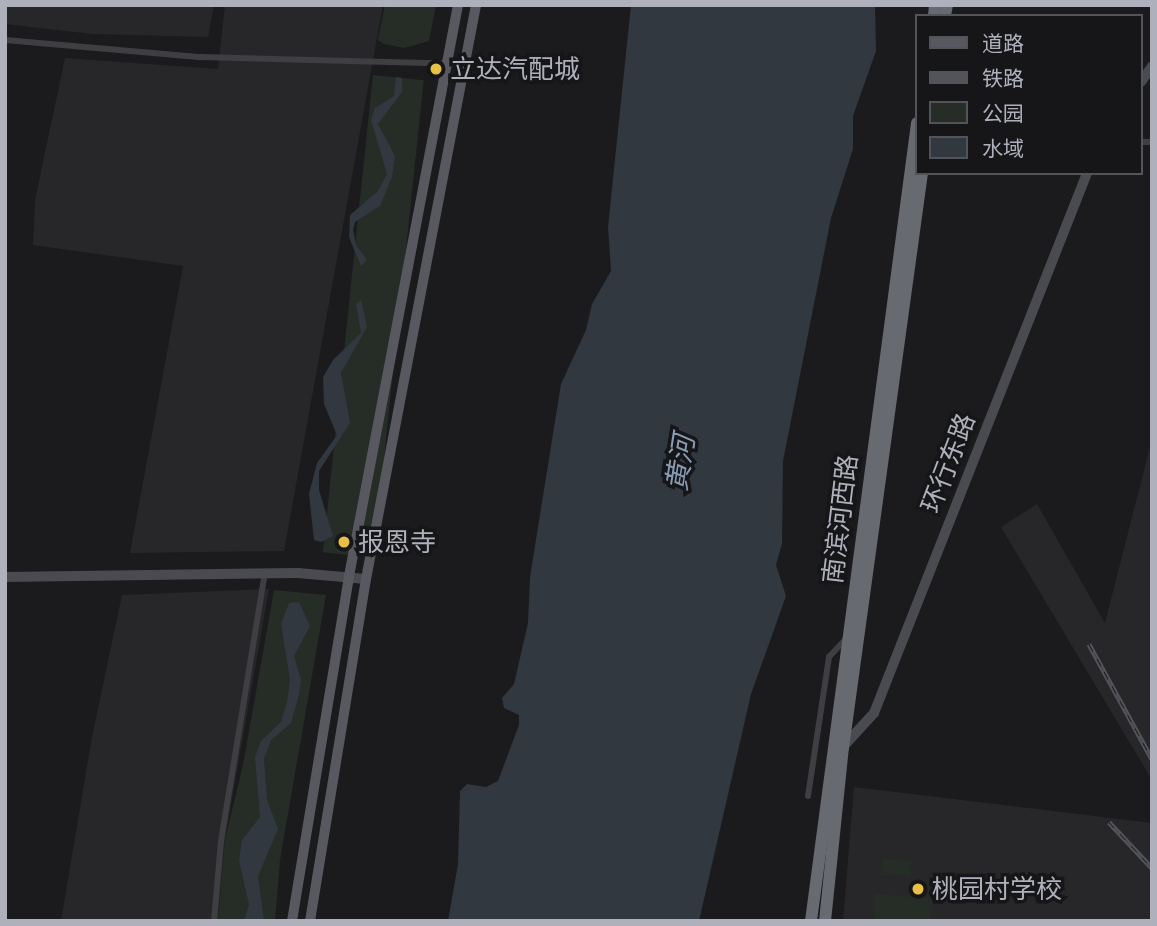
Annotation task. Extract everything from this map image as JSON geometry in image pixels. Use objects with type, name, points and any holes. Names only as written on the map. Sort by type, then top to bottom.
[{"type":"highway","name":"南滨河西路","points":[[811,921],[831,754],[916,130]]},
{"type":"highway","name":"南滨河西路","points":[[825,921],[843,748],[922,175]]},
{"type":"main road","points":[[292,921],[349,576],[458,5]]},
{"type":"main road","points":[[310,921],[366,579],[476,5]]},
{"type":"street","points":[[5,40],[201,57],[465,64]]},
{"type":"street","name":"环行东路","points":[[831,754],[843,748],[874,713],[1086,175]]},
{"type":"street","points":[[5,577],[265,573],[366,579]]},
{"type":"street","points":[[214,921],[221,841],[265,573]]},
{"type":"street","points":[[808,796],[829,657],[848,636]]},
{"type":"shaded area","points":[[5,5],[214,5],[208,37],[92,34],[5,24]]},
{"type":"shaded area","name":"立达汽配城","points":[[225,5],[383,5],[284,551],[130,553],[183,266],[33,245],[35,200],[65,58],[218,69]]},
{"type":"shaded area","points":[[1152,439],[1152,780],[1001,527],[1037,504],[1105,623]]},
{"type":"shaded area","points":[[269,589],[225,839],[218,921],[61,921],[92,737],[122,595]]},
{"type":"shaded area","points":[[854,787],[1152,823],[1152,921],[843,921]]},
{"type":"green space","points":[[385,5],[436,5],[429,41],[404,48],[378,40]]},
{"type":"green space","points":[[373,75],[424,80],[374,558],[323,552]]},
{"type":"green space","points":[[274,590],[326,595],[280,860],[275,921],[218,921],[225,839],[243,765]]},
{"type":"green space","points":[[882,859],[912,861],[911,876],[881,874]]},
{"type":"green space","points":[[875,894],[933,898],[931,921],[873,921]]},
{"type":"water","name":"黄河","points":[[631,5],[875,5],[876,51],[853,116],[853,149],[831,218],[783,461],[782,544],[776,565],[786,596],[751,694],[699,921],[448,921],[458,864],[460,791],[467,784],[486,787],[498,781],[519,725],[519,715],[504,708],[502,698],[514,684],[528,623],[530,577],[561,384],[586,330],[592,304],[611,271],[608,227]]},
{"type":"water","points":[[396,77],[402,78],[402,92],[378,124],[395,156],[392,177],[380,206],[355,222],[353,230],[356,245],[367,260],[361,266],[349,237],[350,215],[378,191],[387,174],[371,120],[375,108],[394,96]]},
{"type":"water","points":[[361,300],[367,327],[341,373],[350,423],[319,471],[319,490],[333,536],[321,542],[314,540],[309,494],[317,463],[337,435],[324,404],[323,377],[333,360],[361,333],[356,304]]},
{"type":"water","points":[[299,602],[310,626],[294,656],[301,680],[299,695],[291,723],[271,740],[264,759],[267,800],[278,829],[258,876],[264,921],[244,921],[249,904],[239,861],[242,840],[260,817],[255,757],[261,741],[281,722],[287,702],[290,680],[281,624],[289,603]]},
{"type":"railway","points":[[1089,644],[1152,759]]},
{"type":"railway","points":[[1109,822],[1152,868]]},
{"type":"place","name":"立达汽配城","points":[[436,69]]},
{"type":"place","name":"报恩寺","points":[[344,542]]},
{"type":"place","name":"桃园村学校","points":[[918,889]]}]
